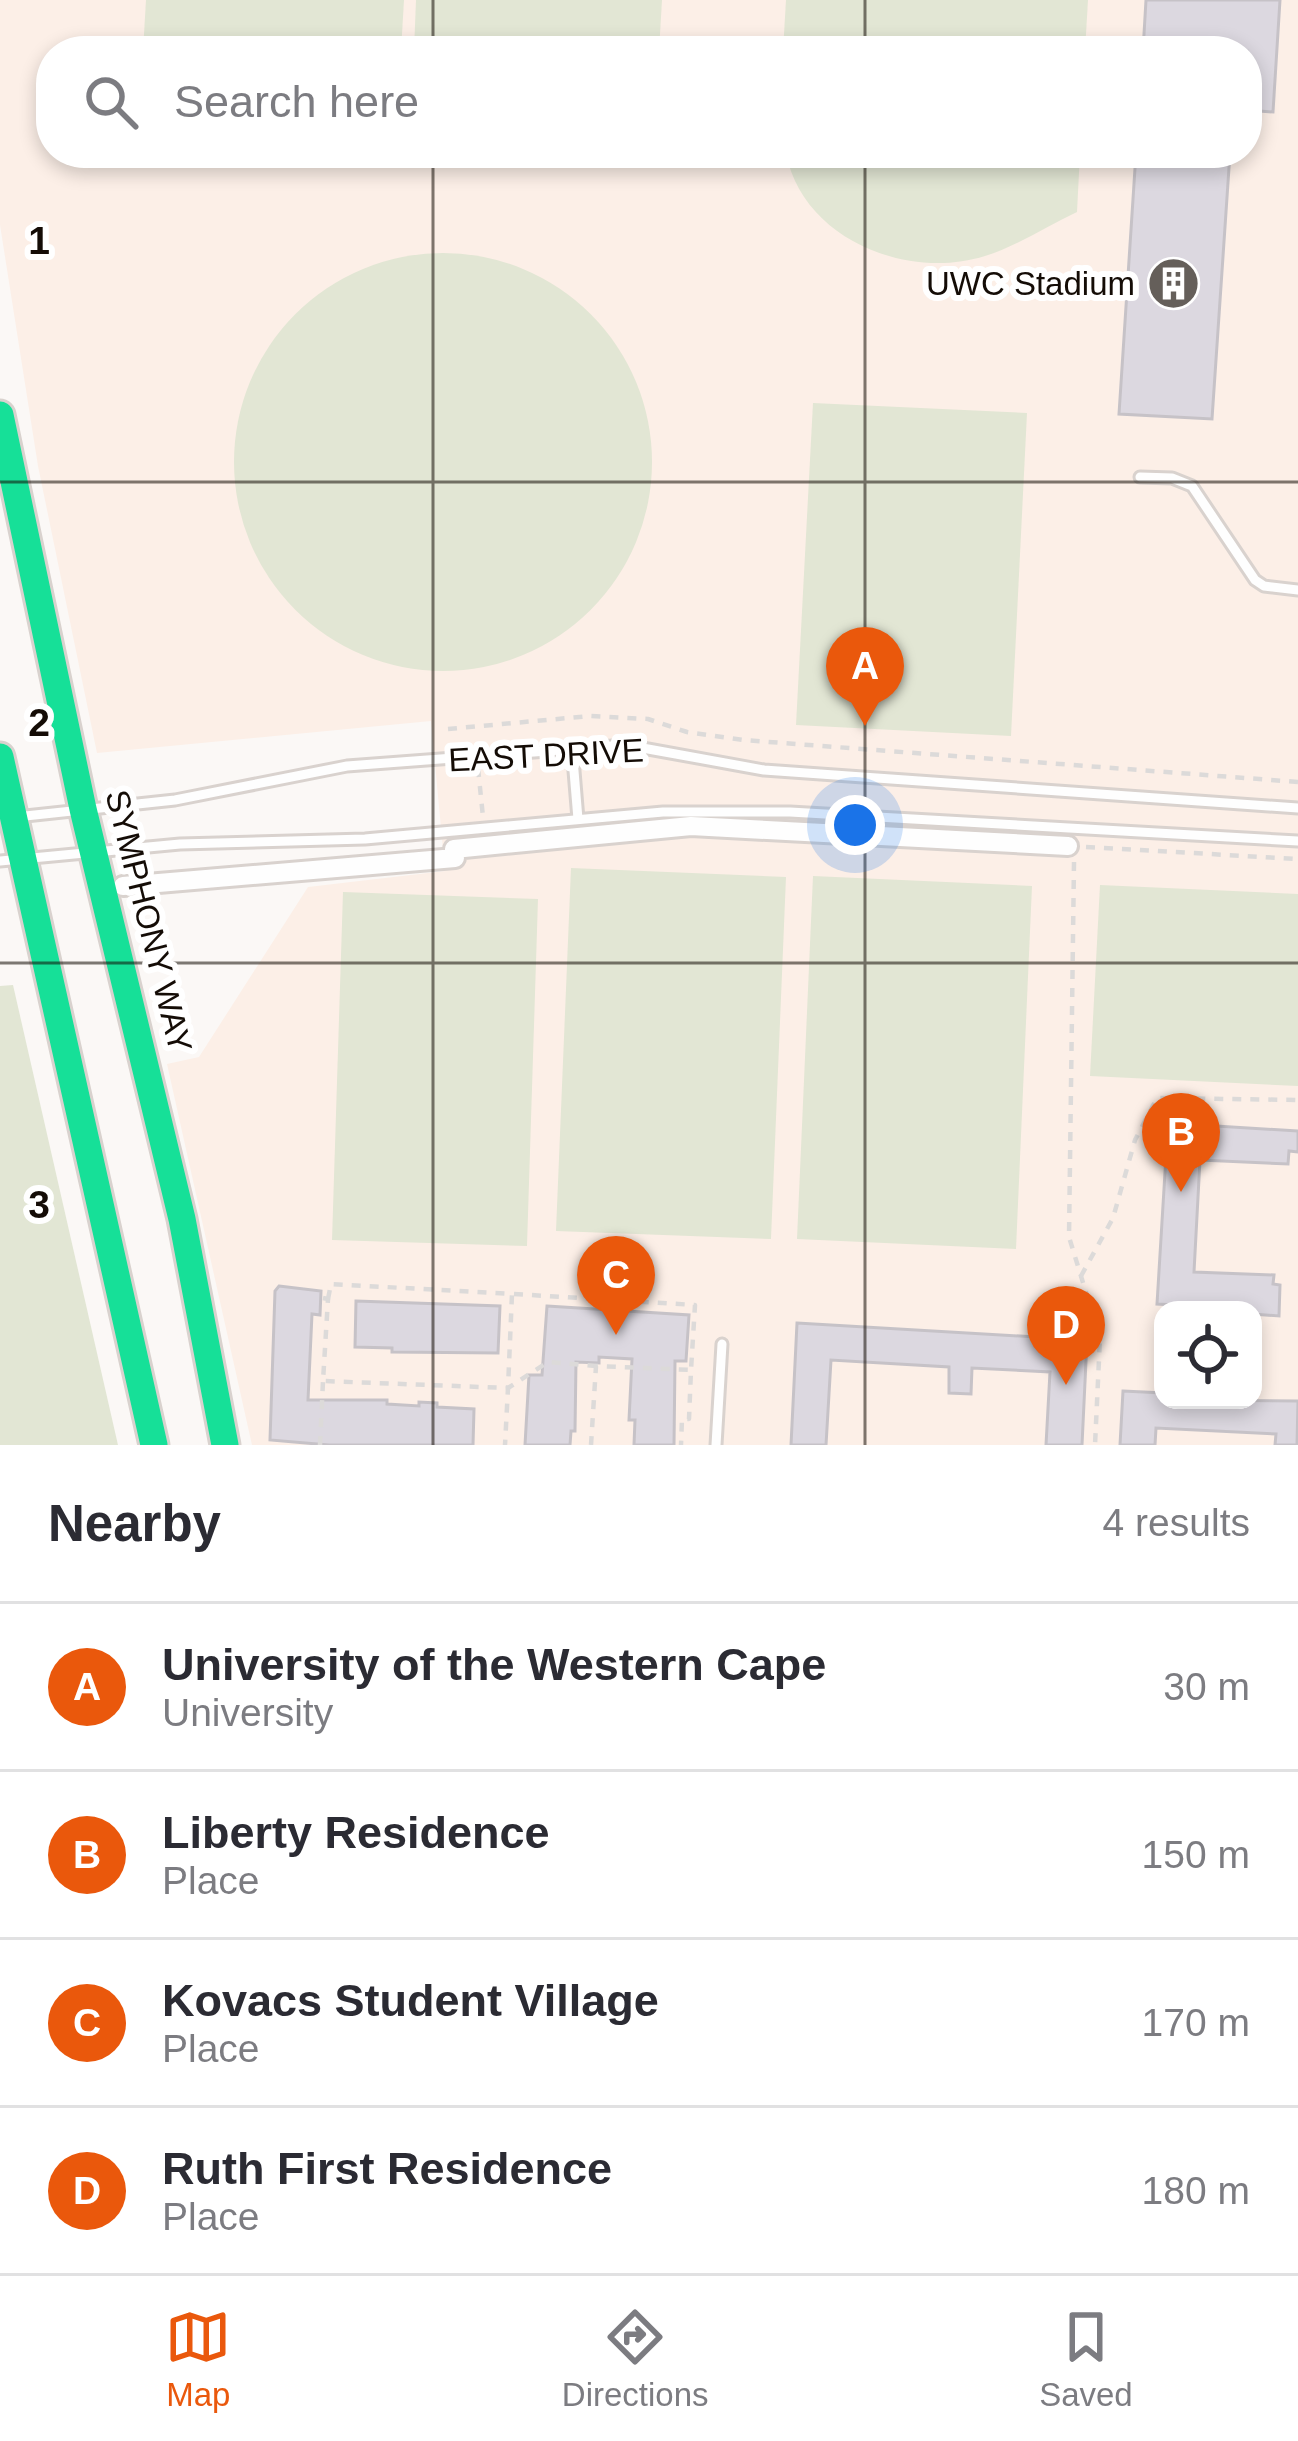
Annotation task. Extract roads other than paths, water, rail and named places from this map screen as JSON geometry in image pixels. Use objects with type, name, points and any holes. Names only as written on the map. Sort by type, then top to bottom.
[{"type":"main road","name":"SYMPHONY WAY","points":[[0,415],[83,809],[182,1219],[225,1445]]},
{"type":"main road","points":[[0,758],[10,860],[90,1146],[154,1445]]},
{"type":"street","points":[[123,886],[455,858],[454,849],[691,826],[1068,846]]},
{"type":"lane","points":[[1140,477],[1172,478],[1192,486],[1255,580],[1277,589],[1298,590]]},
{"type":"lane","name":"EAST DRIVE","points":[[6,818],[175,800],[347,766],[626,745],[764,770],[1298,808]]},
{"type":"lane","points":[[572,747],[578,819]]},
{"type":"lane","name":"EAST DRIVE","points":[[10,860],[93,850],[365,839],[663,812],[790,812],[1298,841]]},
{"type":"lane","points":[[716,1445],[722,1345]]},
{"type":"place","name":"UWC Stadium","points":[[1174,283]]},
{"type":"place","name":"University of the Western Cape","points":[[865,726]]},
{"type":"place","name":"Liberty Residence","points":[[1181,1192]]},
{"type":"place","name":"Kovacs Student Village","points":[[616,1335]]},
{"type":"place","name":"Ruth First Residence","points":[[1066,1385]]}]
